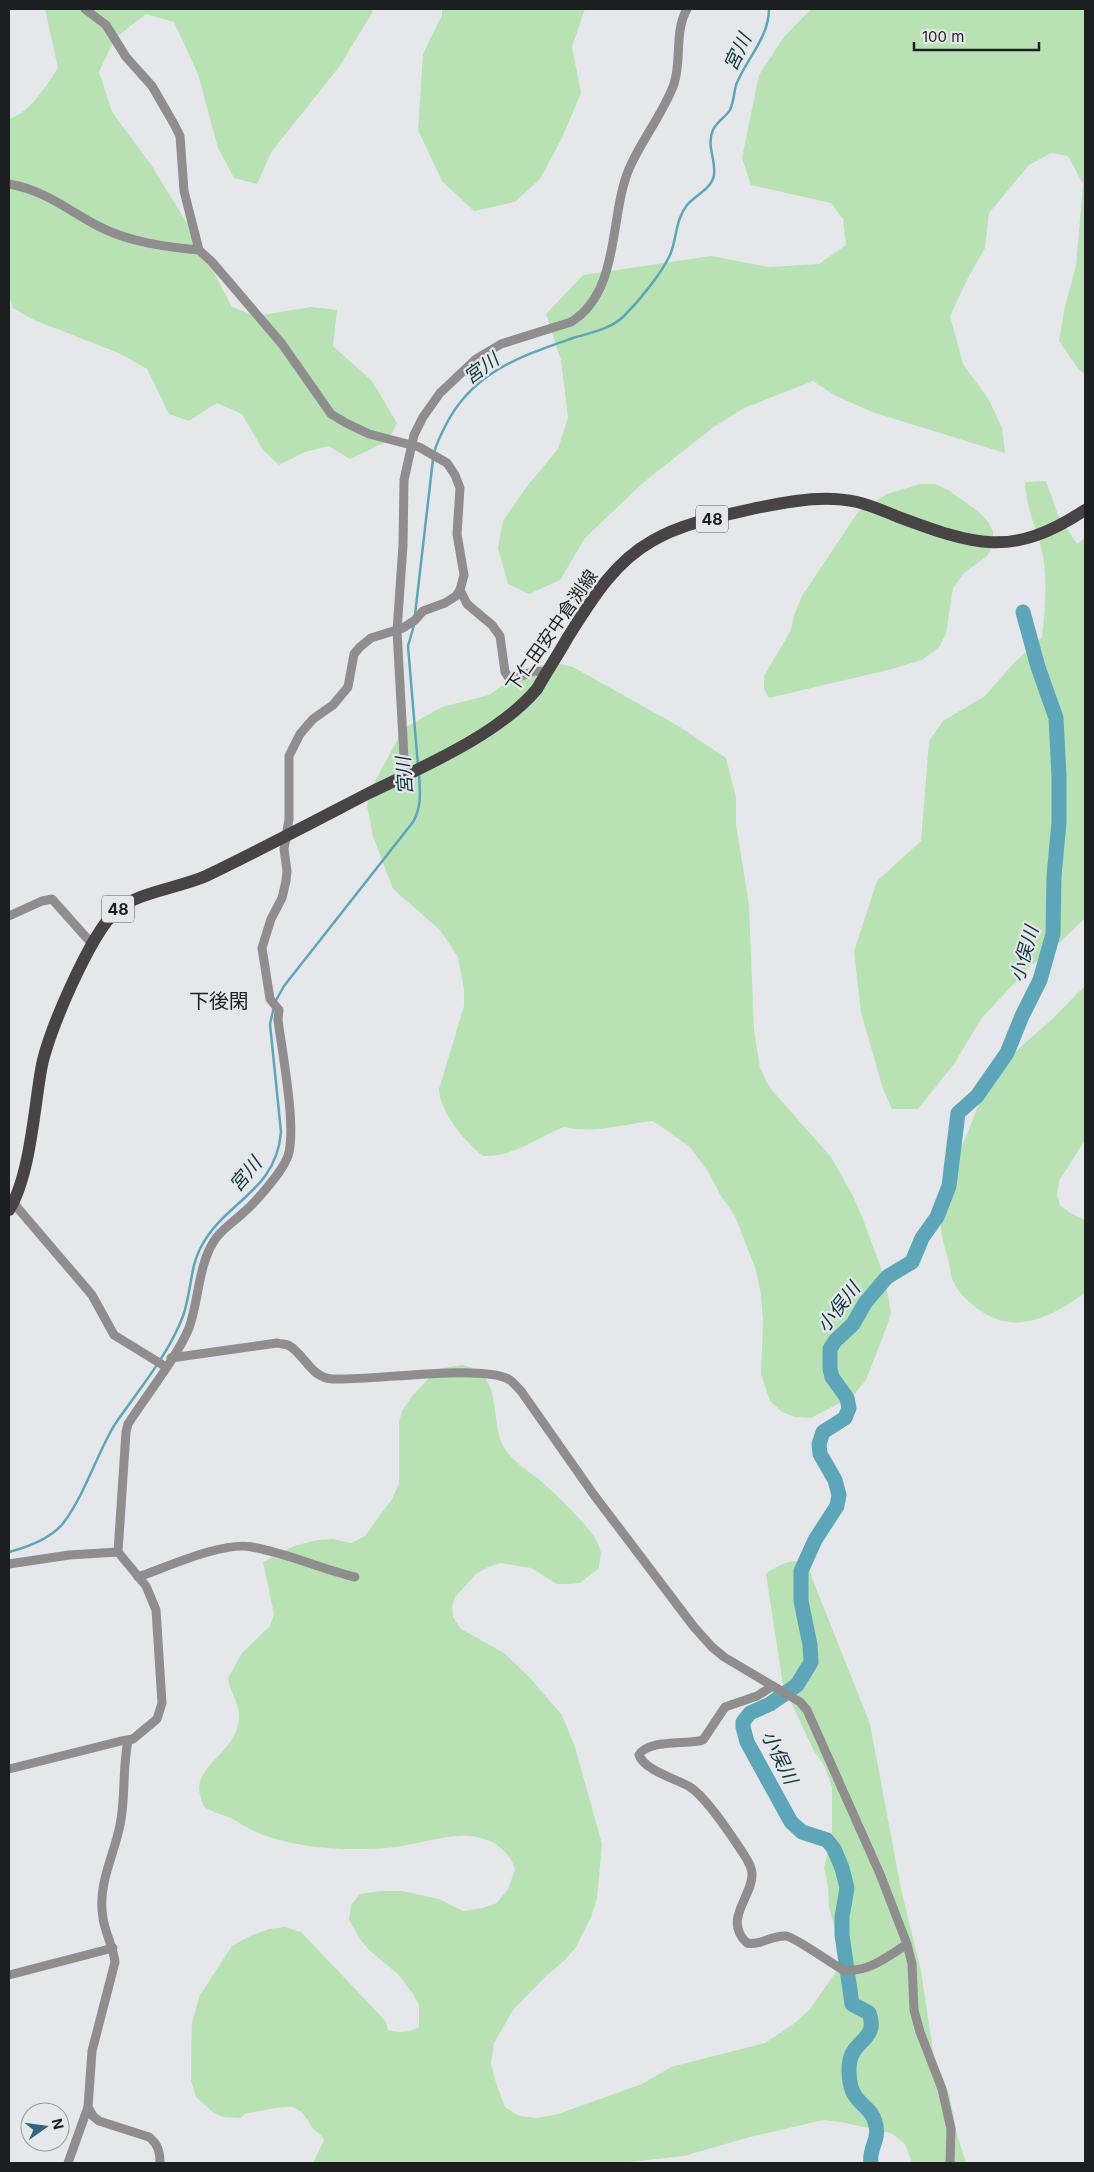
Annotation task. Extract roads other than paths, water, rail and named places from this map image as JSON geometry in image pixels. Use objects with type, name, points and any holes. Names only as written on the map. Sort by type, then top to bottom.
[{"type":"main road","name":"下仁田安中倉渕線","points":[[10,1204],[19,1189],[33,1127],[46,1046],[93,945],[106,922],[117,910],[132,901],[204,877],[426,765],[502,723],[537,689],[592,597],[613,573],[650,542],[682,527],[801,499],[835,499],[856,502],[944,534],[966,540],[997,543],[1026,539],[1041,534],[1085,510]]},
{"type":"street","points":[[9,1769],[121,1741],[133,1740],[157,1719],[162,1703],[156,1610],[149,1591],[118,1552],[128,1424],[166,1367],[189,1328],[202,1274],[214,1241],[265,1190],[283,1168],[288,1154],[291,1140],[278,1020],[279,1010],[270,999],[262,948],[271,919],[282,898],[287,871],[284,849],[289,818],[290,756],[300,734],[312,720],[333,705],[348,687],[354,654],[360,647],[371,638],[400,629],[415,620],[423,611],[445,604],[456,596],[460,590],[464,575],[458,534],[460,488],[455,475],[447,463],[435,454],[415,446],[369,434],[331,414],[282,344],[212,262],[199,250],[184,191],[180,136],[143,74],[126,57],[106,25],[84,9]]},
{"type":"street","points":[[408,774],[400,629],[404,480],[423,417],[440,392],[476,358],[502,344],[571,322],[588,306],[598,290],[607,266],[620,197],[629,170],[666,103],[674,84],[678,69],[680,28],[687,9]]},
{"type":"street","points":[[9,184],[30,189],[52,198],[110,232],[137,240],[199,250]]},
{"type":"street","points":[[460,590],[467,604],[492,625],[500,636],[505,672],[509,678],[516,678],[534,671],[546,672]]},
{"type":"street","points":[[9,916],[42,901],[52,899],[93,945]]},
{"type":"street","points":[[10,1204],[92,1295],[114,1335],[166,1367]]},
{"type":"street","points":[[171,1358],[277,1343],[288,1345],[312,1370],[331,1379],[446,1373],[481,1374],[510,1380],[521,1391],[594,1495],[694,1627],[724,1657],[800,1702],[807,1710],[880,1874],[907,1944],[912,1964],[914,2010],[920,2032],[942,2090],[951,2129],[950,2163]]},
{"type":"street","points":[[138,1577],[232,1547],[251,1546],[355,1577]]},
{"type":"street","points":[[9,1564],[61,1556],[118,1552]]},
{"type":"street","points":[[773,1686],[758,1696],[725,1707],[703,1740],[662,1744],[647,1748],[638,1755],[640,1759],[656,1771],[692,1789],[715,1815],[747,1859],[752,1875],[739,1912],[738,1924],[742,1936],[747,1942],[756,1943],[774,1937],[787,1936],[843,1970],[854,1971],[880,1962],[907,1944]]},
{"type":"street","points":[[68,2163],[88,2106],[92,2051],[112,1980],[115,1962],[113,1948],[103,1918],[102,1888],[106,1868],[120,1824],[124,1761],[128,1741]]},
{"type":"street","points":[[9,1975],[113,1948]]},
{"type":"street","points":[[88,2106],[99,2121],[149,2137],[155,2142],[160,2153],[160,2163]]},
{"type":"waterway","name":"宮川","points":[[434,453],[438,440],[460,402],[487,377],[502,367],[536,351],[613,324],[624,316],[650,287],[670,255],[683,211],[691,201],[707,188],[712,180],[714,169],[711,136],[716,124],[730,110],[740,75],[765,29],[769,9]]},
{"type":"waterway","name":"宮川","points":[[415,615],[433,459]]},
{"type":"waterway","name":"小俣川","points":[[871,2163],[871,2153],[876,2139],[875,2122],[869,2110],[854,2094],[849,2073],[852,2053],[865,2039],[871,2029],[871,2022],[869,2013],[852,2004],[842,1935],[842,1917],[847,1888],[842,1868],[834,1849],[827,1840],[802,1832],[791,1822],[747,1742],[743,1722],[750,1713],[770,1704],[797,1685],[811,1662],[810,1645],[801,1601],[801,1571],[815,1540],[837,1506],[839,1495],[835,1480],[820,1454],[819,1444],[823,1432],[845,1418],[849,1408],[847,1398],[832,1377],[830,1349],[835,1341],[853,1324],[865,1303],[887,1277],[912,1262],[922,1238],[937,1217],[949,1186],[958,1113],[977,1096],[1007,1053],[1022,1016],[1040,980],[1053,934],[1054,876],[1059,822],[1056,718],[1038,667],[1023,612]]},
{"type":"waterway","name":"宮川","points":[[414,625],[408,646],[418,766]]},
{"type":"waterway","name":"宮川","points":[[275,1002],[284,986],[413,822],[419,804],[419,774]]},
{"type":"waterway","name":"宮川","points":[[9,1552],[32,1545],[53,1533],[71,1512],[113,1427],[152,1372],[178,1328],[188,1299],[195,1263],[201,1247],[211,1231],[260,1183],[270,1169],[277,1152],[281,1132],[270,1024],[274,1007]]},
{"type":"district","name":"下後閑","points":[[219,1001]]}]
